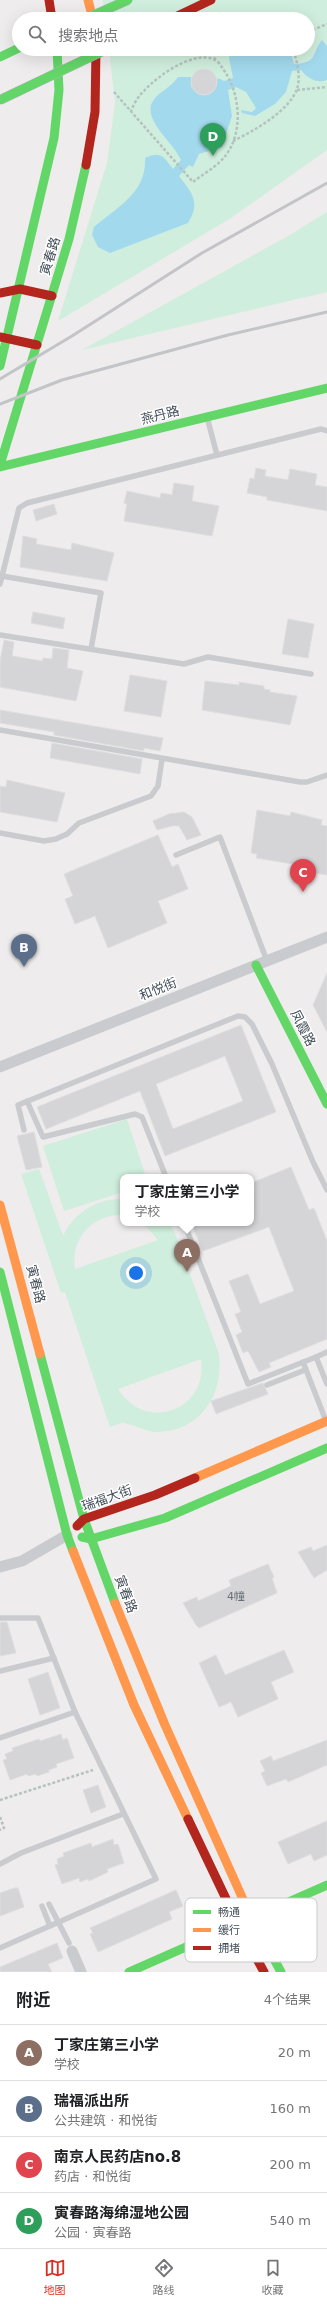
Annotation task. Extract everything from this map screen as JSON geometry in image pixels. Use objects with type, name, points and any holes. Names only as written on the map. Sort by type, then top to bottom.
[{"type":"main road","points":[[49,0],[51,12]]},
{"type":"main road","points":[[88,0],[91,12]]},
{"type":"main road","points":[[101,12],[128,0]]},
{"type":"main road","points":[[186,12],[211,0]]},
{"type":"main road","points":[[0,49],[12,48]]},
{"type":"main road","points":[[0,57],[12,51]]},
{"type":"main road","name":"寅春路","points":[[0,366],[4,337],[20,289],[54,138],[59,90],[57,56]]},
{"type":"main road","points":[[0,100],[92,56]]},
{"type":"main road","name":"寅春路","points":[[0,466],[69,239],[91,145],[95,112],[96,56]]},
{"type":"main road","points":[[0,293],[20,289],[52,296]]},
{"type":"main road","points":[[4,337],[36,345]]},
{"type":"main road","name":"燕丹路","points":[[0,466],[327,388]]},
{"type":"main road","name":"凤霞路","points":[[261,963],[327,1104]]},
{"type":"main road","name":"寅春路","points":[[0,1205],[84,1519],[165,1725],[242,1898]]},
{"type":"main road","points":[[0,1272],[24,1372],[67,1535],[134,1705],[226,1898]]},
{"type":"main road","name":"瑞福大街","points":[[67,1535],[84,1519],[155,1495],[327,1421]]},
{"type":"main road","points":[[67,1535],[91,1539],[166,1518],[327,1448]]},
{"type":"main road","points":[[297,1898],[327,1885]]},
{"type":"main road","points":[[129,1972],[185,1947]]},
{"type":"main road","points":[[259,1962],[264,1972]]},
{"type":"main road","name":"寅春路","points":[[275,1962],[281,1972]]},
{"type":"street","name":"和悦街","points":[[0,1067],[327,936]]},
{"type":"street","points":[[0,1567],[22,1561],[67,1535]]},
{"type":"street","points":[[70,1947],[81,1972]]},
{"type":"lane","points":[[207,417],[217,455]]},
{"type":"lane","points":[[0,584],[19,508],[27,503],[321,429],[327,431]]},
{"type":"lane","points":[[2,576],[101,593],[92,649]]},
{"type":"lane","points":[[0,635],[184,664],[208,657],[224,658],[311,674]]},
{"type":"lane","points":[[0,730],[300,782],[307,782],[327,775]]},
{"type":"lane","points":[[0,833],[44,841],[56,839],[67,834],[79,824],[151,796],[158,786],[162,758]]},
{"type":"lane","points":[[176,855],[220,837],[261,963]]},
{"type":"lane","points":[[24,1130],[18,1105],[238,1016],[245,1018],[252,1024],[272,1064],[313,1162],[327,1190]]},
{"type":"lane","points":[[27,1101],[43,1137],[135,1114],[139,1115],[142,1117],[165,1174]]},
{"type":"lane","points":[[185,1226],[248,1384],[327,1352]]},
{"type":"lane","points":[[316,1357],[327,1384]]},
{"type":"lane","points":[[303,1362],[327,1421]]},
{"type":"lane","points":[[267,1385],[306,1370]]},
{"type":"lane","points":[[0,1618],[38,1618],[75,1712],[123,1814],[156,1878],[0,1948]]},
{"type":"lane","points":[[0,1671],[54,1658]]},
{"type":"lane","points":[[0,1738],[75,1712]]},
{"type":"lane","points":[[0,1864],[21,1853],[123,1814]]},
{"type":"lane","points":[[49,1904],[70,1947]]},
{"type":"lane","points":[[42,1906],[50,1926]]},
{"type":"path","points":[[315,29],[327,24]]},
{"type":"path","points":[[214,60],[216,56]]},
{"type":"path","points":[[233,141],[268,121],[291,99],[296,90],[298,70],[295,56]]},
{"type":"path","points":[[114,92],[193,182],[226,155],[233,141],[238,110],[234,90],[229,77],[214,60],[197,58],[179,64],[144,90],[131,111]]},
{"type":"path","points":[[296,90],[327,87]]},
{"type":"path","points":[[0,1800],[101,1768]]},
{"type":"path","points":[[0,1817],[4,1828],[0,1830]]},
{"type":"green space","points":[[103,0],[327,0],[327,150],[231,218],[58,321],[107,163],[115,103],[110,56],[315,56],[315,12],[104,12]]},
{"type":"green space","points":[[327,212],[327,292],[82,350],[288,236]]},
{"type":"green space","points":[[127,1119],[145,1174],[120,1174],[120,1193],[64,1211],[43,1146]]},
{"type":"green space","points":[[39,1169],[63,1236],[73,1220],[87,1208],[104,1201],[120,1199],[120,1215],[102,1219],[93,1224],[80,1238],[74,1258],[75,1269],[158,1240],[146,1226],[171,1226],[175,1233],[219,1354],[220,1369],[218,1383],[206,1408],[186,1425],[173,1430],[157,1432],[125,1423],[110,1427],[65,1292],[61,1293],[21,1174]],"holes":[[[201,1359],[201,1377],[195,1392],[185,1403],[173,1410],[158,1413],[143,1410],[130,1402],[118,1389]]]},
{"type":"water","points":[[322,40],[327,46],[327,80],[316,81],[306,76],[301,70],[292,71],[286,92],[275,104],[255,116],[242,113],[241,110],[252,112],[256,108],[246,92],[236,87],[228,90],[232,116],[222,147],[199,154],[193,167],[189,165],[179,176],[191,193],[194,203],[192,216],[188,223],[110,253],[98,247],[92,235],[94,227],[121,206],[136,190],[141,181],[145,158],[155,155],[161,156],[173,169],[181,160],[151,116],[153,101],[158,95],[178,77],[191,77],[191,86],[198,94],[203,95],[209,93],[214,89],[218,78],[224,81],[233,78],[229,56],[292,56],[294,64],[311,60],[315,56]]},
{"type":"building","points":[[204,69],[213,73],[217,82],[213,91],[204,95],[195,91],[191,82],[195,73]]},
{"type":"building","points":[[256,468],[266,470],[265,476],[288,480],[290,469],[317,474],[315,485],[327,487],[327,511],[267,500],[267,497],[247,493],[250,478],[254,479]]},
{"type":"building","points":[[174,483],[194,486],[192,501],[219,506],[212,536],[124,521],[127,504],[124,503],[127,491],[160,498],[161,493],[172,495]]},
{"type":"building","points":[[54,504],[57,514],[36,521],[33,510]]},
{"type":"building","points":[[23,536],[37,539],[36,544],[71,550],[72,543],[114,553],[107,581],[20,567]]},
{"type":"building","points":[[33,612],[65,618],[63,629],[31,623]]},
{"type":"building","points":[[288,619],[314,624],[308,658],[282,654]]},
{"type":"building","points":[[4,640],[14,642],[12,656],[42,661],[43,658],[52,659],[53,648],[69,650],[67,668],[83,671],[76,701],[0,687],[0,661]]},
{"type":"building","points":[[130,675],[167,681],[161,717],[124,711]]},
{"type":"building","points":[[205,681],[239,685],[239,682],[264,686],[264,689],[270,690],[270,692],[297,696],[290,725],[202,710]]},
{"type":"building","points":[[0,710],[163,738],[160,751],[144,748],[144,751],[54,735],[54,732],[0,723]]},
{"type":"building","points":[[52,743],[142,759],[140,774],[50,758]]},
{"type":"building","points":[[7,780],[65,793],[57,822],[0,812],[0,786],[6,787]]},
{"type":"building","points":[[257,810],[290,816],[291,812],[322,820],[321,825],[327,826],[327,875],[293,869],[293,864],[256,858],[257,854],[251,853]]},
{"type":"building","points":[[184,812],[192,817],[201,835],[187,840],[179,826],[172,826],[157,830],[153,821],[169,814]]},
{"type":"building","points":[[158,835],[172,867],[178,864],[188,889],[158,901],[167,923],[108,948],[95,916],[75,924],[65,899],[73,896],[64,874]]},
{"type":"building","points":[[327,973],[327,1032],[313,1005]]},
{"type":"building","points":[[241,1025],[276,1112],[165,1156],[140,1091],[46,1129],[37,1107]],"holes":[[[225,1056],[243,1101],[173,1129],[156,1084]]]},
{"type":"building","points":[[34,1132],[42,1167],[26,1170],[17,1136]]},
{"type":"building","points":[[291,1167],[309,1210],[314,1208],[327,1241],[327,1339],[269,1363],[271,1367],[259,1372],[248,1351],[243,1353],[236,1335],[242,1332],[235,1314],[241,1312],[229,1281],[248,1274],[260,1304],[294,1291],[269,1227],[203,1251],[192,1226],[254,1226],[254,1182]]},
{"type":"building","points":[[263,1383],[268,1394],[216,1414],[211,1401]]},
{"type":"building","points":[[327,1545],[327,1570],[314,1578],[298,1552],[311,1547],[313,1551]]},
{"type":"building","points":[[268,1564],[274,1577],[272,1578],[277,1593],[199,1628],[196,1625],[183,1603],[197,1597],[198,1601],[231,1586],[229,1580]]},
{"type":"building","points":[[0,1622],[7,1622],[16,1653],[0,1656]]},
{"type":"building","points":[[284,1650],[294,1672],[271,1682],[278,1699],[238,1717],[231,1702],[219,1707],[199,1663],[216,1655],[225,1675]]},
{"type":"building","points":[[48,1672],[60,1708],[40,1715],[28,1679]]},
{"type":"building","points":[[61,1734],[63,1740],[67,1738],[74,1758],[56,1764],[57,1767],[49,1770],[49,1772],[37,1776],[36,1774],[28,1776],[27,1774],[10,1780],[3,1760],[7,1759],[5,1754],[13,1751],[12,1748],[39,1739],[40,1741]]},
{"type":"building","points":[[327,1740],[327,1765],[288,1782],[286,1779],[267,1786],[261,1773],[265,1771],[260,1761],[271,1756],[273,1761]]},
{"type":"building","points":[[98,1785],[106,1807],[91,1813],[83,1790]]},
{"type":"building","points":[[327,1821],[327,1855],[314,1861],[311,1854],[288,1864],[278,1842]]},
{"type":"building","points":[[113,1839],[114,1845],[118,1844],[124,1863],[107,1869],[108,1872],[89,1881],[88,1879],[80,1882],[79,1878],[62,1884],[55,1865],[58,1864],[57,1859],[64,1856],[63,1853],[91,1843],[92,1847]]},
{"type":"building","points":[[18,1888],[24,1907],[0,1916],[0,1893]]},
{"type":"building","points":[[176,1890],[183,1906],[169,1912],[172,1919],[98,1952],[90,1934],[93,1933],[90,1928]]},
{"type":"building","points":[[57,1943],[63,1958],[48,1964],[52,1972],[0,1972],[0,1967]]},
{"type":"railway","points":[[0,379],[72,336],[202,253],[327,183]]},
{"type":"railway","points":[[0,404],[62,380],[228,335],[327,312]]},
{"type":"traffic: fast","points":[[101,12],[128,0]]},
{"type":"traffic: fast","points":[[0,57],[12,51]]},
{"type":"traffic: fast","points":[[0,366],[54,138],[59,90],[57,56]]},
{"type":"traffic: fast","points":[[0,100],[92,56]]},
{"type":"traffic: fast","points":[[0,465],[69,239],[86,165]]},
{"type":"traffic: fast","points":[[0,467],[327,388]]},
{"type":"traffic: fast","points":[[256,965],[327,1104]]},
{"type":"traffic: fast","points":[[0,1272],[67,1535],[73,1551]]},
{"type":"traffic: fast","points":[[40,1354],[84,1519],[115,1603]]},
{"type":"traffic: fast","points":[[82,1537],[91,1539],[165,1518],[327,1448]]},
{"type":"traffic: fast","points":[[297,1898],[327,1885]]},
{"type":"traffic: fast","points":[[129,1972],[185,1947]]},
{"type":"traffic: fast","points":[[276,1962],[281,1972]]},
{"type":"traffic: slow","points":[[88,0],[91,12]]},
{"type":"traffic: slow","points":[[0,1205],[40,1354]]},
{"type":"traffic: slow","points":[[195,1478],[327,1421]]},
{"type":"traffic: slow","points":[[73,1551],[134,1705],[188,1819]]},
{"type":"traffic: slow","points":[[115,1603],[165,1725],[242,1898]]},
{"type":"traffic: jam","points":[[49,0],[51,12]]},
{"type":"traffic: jam","points":[[186,12],[211,0]]},
{"type":"traffic: jam","points":[[86,165],[95,112],[96,56]]},
{"type":"traffic: jam","points":[[0,293],[20,289],[52,296]]},
{"type":"traffic: jam","points":[[0,337],[37,345]]},
{"type":"traffic: jam","points":[[77,1526],[84,1519],[155,1495],[195,1478]]},
{"type":"traffic: jam","points":[[188,1819],[226,1898]]},
{"type":"traffic: jam","points":[[259,1962],[264,1972]]},
{"type":"place","name":"寅春路海绵湿地公园","points":[[213,156]]},
{"type":"place","name":"南京人民药店no.8","points":[[303,892]]},
{"type":"place","name":"瑞福派出所","points":[[24,967]]},
{"type":"place","name":"丁家庄第三小学","points":[[187,1272]]}]
